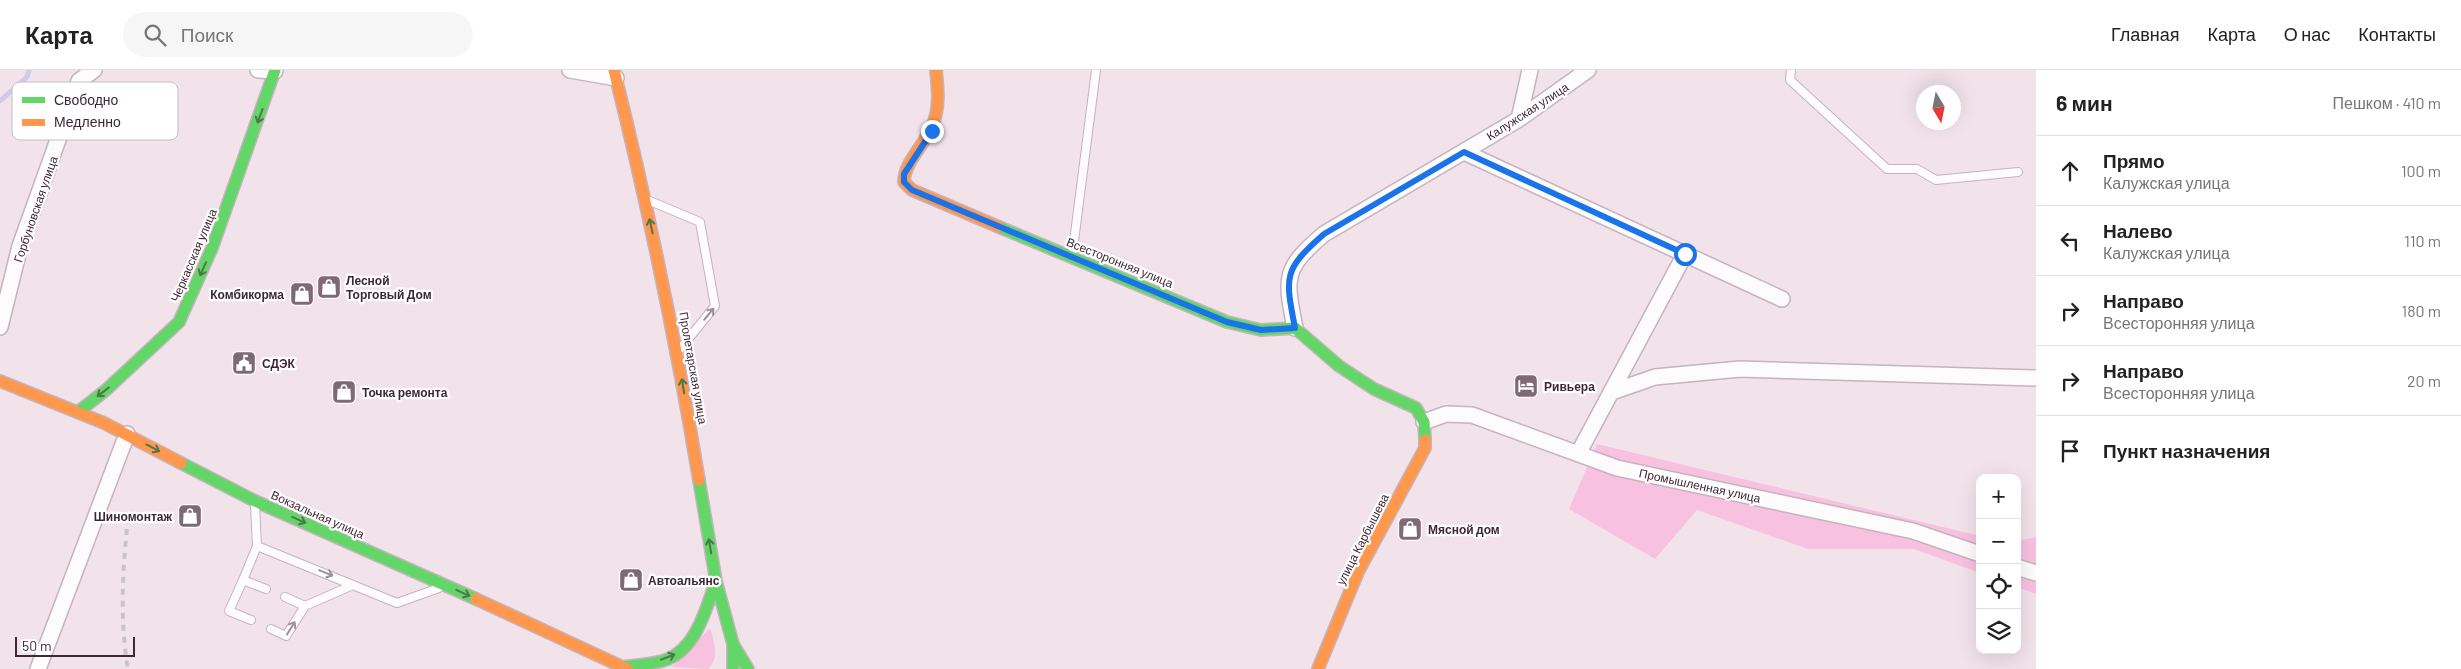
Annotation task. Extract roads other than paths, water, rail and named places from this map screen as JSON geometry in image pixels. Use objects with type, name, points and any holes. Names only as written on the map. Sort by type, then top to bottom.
[{"type":"main road","name":"Всесторонняя улица","points":[[936,70],[939,107],[932,131],[904,174],[904,182],[912,190],[1227,322],[1261,330],[1295,328]]},
{"type":"main road","name":"Черкасская улица","points":[[78,412],[106,390],[179,322],[212,248],[275,71]]},
{"type":"main road","name":"Пролетарская улица","points":[[615,74],[646,199],[678,352],[716,581],[733,644],[748,669]]},
{"type":"main road","points":[[1295,328],[1339,366],[1374,389],[1416,408],[1424,422]]},
{"type":"main road","name":"Вокзальная улица","points":[[0,380],[127,434],[254,501],[446,586],[624,668]]},
{"type":"main road","name":"улица Карбышева","points":[[1318,669],[1358,572],[1426,448],[1424,422]]},
{"type":"main road","points":[[624,668],[671,659],[686,646],[696,631],[716,581]]},
{"type":"main road","points":[[733,644],[733,669]]},
{"type":"street","points":[[79,81],[94,70]]},
{"type":"street","points":[[79,81],[104,70]]},
{"type":"street","points":[[258,70],[275,71]]},
{"type":"street","points":[[570,70],[615,74]]},
{"type":"street","points":[[1519,118],[1530,70]]},
{"type":"street","name":"Калужская улица","points":[[1295,328],[1288,289],[1292,268],[1306,250],[1324,234],[1519,118],[1588,70]]},
{"type":"street","name":"Горбуновская улица","points":[[0,327],[20,246],[58,140]]},
{"type":"street","points":[[1464,152],[1782,299]]},
{"type":"street","points":[[1578,454],[1685,254]]},
{"type":"street","points":[[1612,392],[1655,378],[1740,369],[2036,378]]},
{"type":"street","name":"Промышленная улица","points":[[1424,422],[1446,414],[1472,415],[1617,468],[1913,531],[1976,553]]},
{"type":"street","points":[[38,669],[127,434]]},
{"type":"street","points":[[2021,568],[2036,573]]},
{"type":"lane","points":[[1072,258],[1096,70]]},
{"type":"lane","points":[[1791,70],[1790,80],[1886,169],[1917,169],[1936,180],[2018,172]]},
{"type":"lane","points":[[646,199],[700,222],[715,306],[678,352]]},
{"type":"lane","points":[[251,620],[229,612],[258,546],[254,501]]},
{"type":"lane","points":[[258,546],[397,603],[446,586]]},
{"type":"lane","points":[[243,580],[266,589]]},
{"type":"lane","points":[[270,629],[286,636],[304,606],[353,585]]},
{"type":"lane","points":[[285,597],[304,606]]},
{"type":"waterway","points":[[21,82],[27,77],[29,70]]},
{"type":"waterway","points":[[0,101],[12,90]]},
{"type":"railway","points":[[128,517],[123,574],[123,612],[128,669]]},
{"type":"place","name":"Лесной Торговый Дом","points":[[329,287]]},
{"type":"place","name":"Комбикорма","points":[[302,294]]},
{"type":"place","name":"СДЭК","points":[[244,363]]},
{"type":"place","name":"Ривьера","points":[[1526,386]]},
{"type":"place","name":"Точка ремонта","points":[[344,392]]},
{"type":"place","name":"Шиномонтаж","points":[[190,516]]},
{"type":"place","name":"Мясной дом","points":[[1410,529]]},
{"type":"place","name":"Автоальянс","points":[[631,580]]}]
